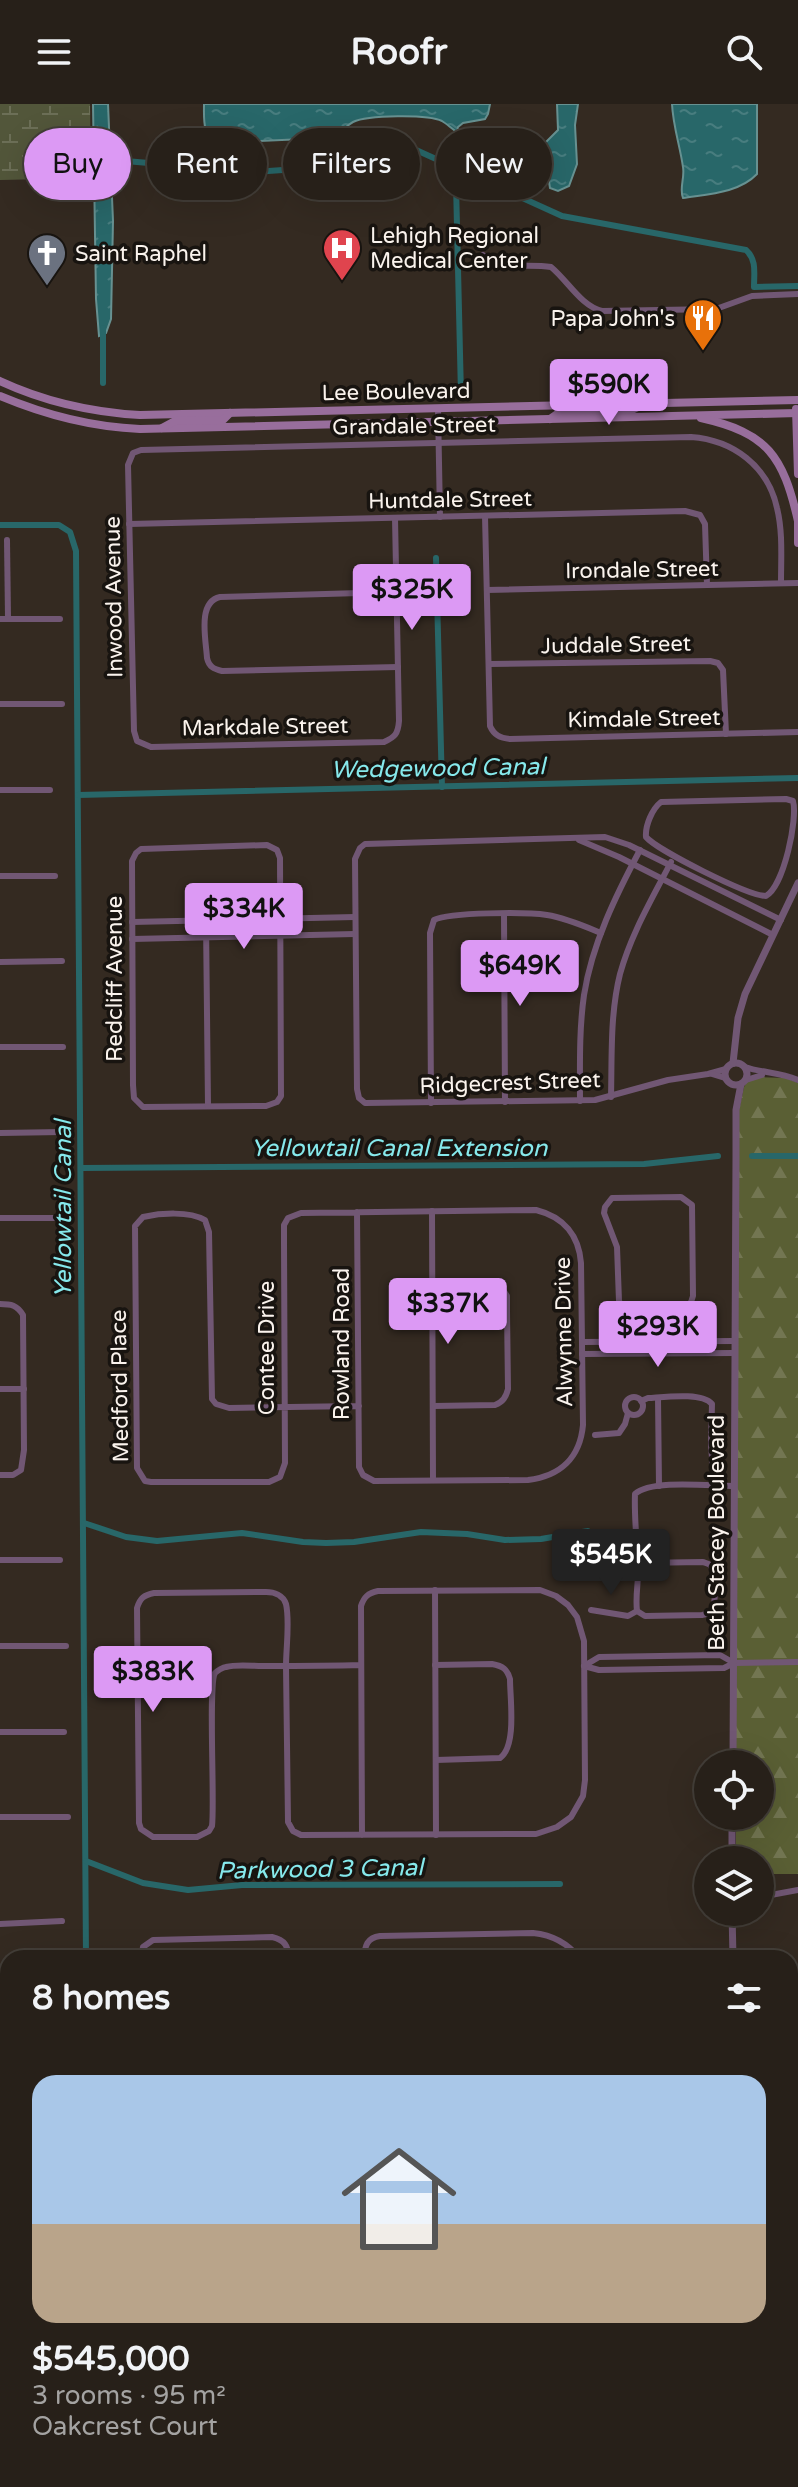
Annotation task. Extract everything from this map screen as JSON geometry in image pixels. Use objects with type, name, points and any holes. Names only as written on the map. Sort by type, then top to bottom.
[{"type":"main road","name":"Lee Boulevard","points":[[0,381],[44,399],[94,411],[140,415],[797,400]]},
{"type":"main road","name":"Lee Boulevard","points":[[0,396],[77,422],[162,429],[797,413]]},
{"type":"main road","points":[[797,400],[798,474]]},
{"type":"main road","points":[[549,420],[560,412],[632,410],[645,403]]},
{"type":"main road","points":[[162,429],[175,421],[223,420],[230,413]]},
{"type":"main road","points":[[672,416],[723,423],[761,443],[785,474],[798,521]]},
{"type":"main road","points":[[798,505],[798,543]]},
{"type":"street","points":[[483,255],[488,260],[510,266],[551,267],[586,303],[602,311],[716,309],[752,296],[798,294]]},
{"type":"street","points":[[438,408],[440,517]]},
{"type":"street","name":"Grandale Street","points":[[133,453],[156,449],[691,437],[726,444],[751,461],[771,487],[779,517],[781,583]]},
{"type":"street","name":"Inwood Avenue","points":[[133,453],[128,465],[134,731],[137,741]]},
{"type":"street","name":"Huntdale Street","points":[[129,524],[691,512],[700,515],[705,524],[707,585]]},
{"type":"street","points":[[485,516],[489,664]]},
{"type":"street","points":[[395,518],[398,667],[222,671],[209,664],[205,616],[208,602],[214,598],[396,592]]},
{"type":"street","points":[[7,540],[4,618],[60,619]]},
{"type":"street","name":"Irondale Street","points":[[487,590],[798,583]]},
{"type":"street","name":"Juddale Street","points":[[489,664],[718,663],[723,670],[726,734]]},
{"type":"street","name":"Kimdale Street","points":[[489,664],[490,726],[502,738],[798,732]]},
{"type":"street","name":"Markdale Street","points":[[137,741],[151,747],[384,742],[398,731],[398,667]]},
{"type":"street","points":[[0,704],[62,704]]},
{"type":"street","points":[[0,790],[50,790]]},
{"type":"street","points":[[791,800],[797,809],[778,885],[766,896],[747,892],[648,841],[645,831],[659,803],[791,800]]},
{"type":"street","points":[[132,939],[355,934],[355,859],[360,848],[365,844],[400,842],[605,837],[640,850],[781,920]]},
{"type":"street","points":[[576,839],[662,878],[773,935]]},
{"type":"street","name":"Redcliff Avenue","points":[[208,1106],[150,1108],[138,1104],[134,1098],[132,861],[141,849],[267,845],[277,850],[280,858],[281,920]]},
{"type":"street","points":[[580,1101],[580,1040],[584,997],[593,958],[601,933],[640,850]]},
{"type":"street","points":[[611,1097],[612,1032],[621,973],[632,939],[674,855]]},
{"type":"street","points":[[0,876],[55,876]]},
{"type":"street","points":[[774,1074],[755,1076],[732,1085],[728,1070],[745,994],[798,883]]},
{"type":"street","points":[[743,902],[747,892]]},
{"type":"street","points":[[504,915],[505,1102]]},
{"type":"street","points":[[431,1103],[431,927],[434,920],[441,917],[547,915],[601,933]]},
{"type":"street","points":[[132,922],[355,917]]},
{"type":"street","points":[[206,921],[208,1106],[266,1106],[277,1102],[282,1085],[281,920]]},
{"type":"street","name":"Ridgecrest Street","points":[[355,934],[357,1089],[359,1098],[365,1103],[580,1101],[611,1097],[668,1080],[728,1070]]},
{"type":"street","points":[[0,962],[62,961]]},
{"type":"street","points":[[736,1045],[744,1066]]},
{"type":"street","points":[[0,1047],[63,1047]]},
{"type":"street","points":[[728,1070],[744,1066],[798,1080]]},
{"type":"street","name":"Beth Stacey Boulevard","points":[[736,1110],[748,1074],[744,1066]]},
{"type":"street","name":"Beth Stacey Boulevard","points":[[732,1085],[736,1110],[733,1750]]},
{"type":"street","points":[[0,1133],[62,1132]]},
{"type":"street","points":[[681,1197],[692,1205],[692,1304],[684,1310],[655,1312],[631,1311],[621,1306],[619,1301],[617,1247],[604,1213],[612,1198],[681,1197]]},
{"type":"street","name":"Alwynne Drive","points":[[288,1218],[301,1213],[536,1210],[564,1224],[576,1239],[580,1254],[582,1437],[575,1454],[560,1470],[544,1478],[528,1480],[374,1481],[363,1475]]},
{"type":"street","points":[[432,1211],[433,1480]]},
{"type":"street","name":"Rowland Road","points":[[357,1212],[359,1467],[363,1475]]},
{"type":"street","name":"Medford Place","points":[[280,1477],[269,1482],[151,1482],[145,1481],[137,1468],[135,1226],[143,1217],[197,1216],[205,1220],[209,1232],[212,1399],[216,1404],[229,1408],[285,1407]]},
{"type":"street","points":[[0,1218],[64,1218]]},
{"type":"street","name":"Contee Drive","points":[[280,1477],[285,1463],[284,1225],[288,1218]]},
{"type":"street","points":[[433,1286],[491,1285],[503,1290],[507,1296],[508,1357],[508,1389],[501,1402],[495,1405],[434,1406]]},
{"type":"street","points":[[0,1304],[11,1304],[19,1309],[24,1322],[24,1450],[21,1470],[13,1475],[0,1475]]},
{"type":"street","points":[[655,1312],[655,1354]]},
{"type":"street","points":[[582,1342],[734,1341]]},
{"type":"street","points":[[582,1354],[734,1353]]},
{"type":"street","points":[[0,1389],[24,1389]]},
{"type":"street","points":[[595,1435],[619,1433],[628,1413],[624,1405],[627,1400],[633,1397],[641,1401],[643,1407],[639,1414],[628,1413]]},
{"type":"street","points":[[641,1401],[648,1398],[707,1398],[712,1404],[714,1486]]},
{"type":"street","points":[[658,1398],[659,1486]]},
{"type":"street","points":[[285,1407],[359,1406]]},
{"type":"street","points":[[637,1611],[635,1494],[641,1488],[659,1486],[734,1486]]},
{"type":"street","points":[[0,1560],[60,1560]]},
{"type":"street","points":[[637,1611],[645,1616],[702,1615],[709,1613],[714,1600],[710,1565],[703,1562],[638,1563]]},
{"type":"street","points":[[435,1590],[436,1835]]},
{"type":"street","points":[[361,1665],[286,1666],[225,1667],[216,1672],[213,1677],[212,1826],[197,1837],[153,1837],[141,1829],[139,1823],[137,1608],[140,1600],[154,1593],[273,1592],[282,1598],[286,1604],[286,1666],[288,1822],[293,1831],[301,1835],[362,1835],[436,1835],[536,1834],[557,1827],[571,1817],[579,1806],[584,1786],[584,1641],[577,1617],[568,1605],[540,1590],[378,1591],[371,1592],[363,1599],[362,1835]]},
{"type":"street","points":[[591,1610],[628,1616],[637,1611]]},
{"type":"street","points":[[0,1646],[66,1646]]},
{"type":"street","points":[[584,1666],[599,1657],[720,1655],[734,1663]]},
{"type":"street","points":[[584,1666],[599,1670],[724,1668],[734,1663],[798,1662]]},
{"type":"street","points":[[435,1665],[492,1664],[501,1666],[510,1679],[510,1741],[505,1755],[500,1758],[436,1760]]},
{"type":"street","points":[[0,1732],[64,1732]]},
{"type":"street","points":[[0,1817],[68,1817]]},
{"type":"street","points":[[774,1894],[798,1890]]},
{"type":"street","points":[[0,1924],[62,1921]]},
{"type":"street","points":[[732,1926],[733,1950]]},
{"type":"street","points":[[365,1950],[368,1940],[376,1936],[539,1934],[561,1941],[571,1950]]},
{"type":"street","points":[[142,1950],[153,1940],[272,1937],[285,1943],[288,1950]]},
{"type":"street","points":[[798,2033],[798,2056]]},
{"type":"green space","points":[[0,104],[90,104],[90,128],[24,128],[24,179],[0,180]]},
{"type":"green space","points":[[750,1077],[786,1078],[798,1083],[798,1874],[774,1874],[774,1846],[736,1846],[736,1830],[774,1830],[774,1750],[735,1750],[739,1110],[744,1087]]},
{"type":"water","points":[[93,104],[108,104],[109,128],[93,128]]},
{"type":"water","points":[[204,104],[490,104],[485,119],[463,123],[458,128],[435,119],[384,117],[360,120],[345,128],[283,128],[283,140],[267,141],[267,128],[206,128]]},
{"type":"water","points":[[557,104],[578,104],[575,125],[577,164],[569,186],[558,191],[552,189],[552,136],[558,130]]},
{"type":"water","points":[[672,104],[757,104],[757,174],[732,189],[683,198],[683,167]]},
{"type":"water","points":[[94,200],[112,200],[111,319],[106,333],[99,336]]},
{"type":"waterway","points":[[131,161],[254,172],[326,167],[364,158],[380,148],[405,145],[562,216],[746,250],[753,262],[754,287],[798,286]]},
{"type":"waterway","points":[[456,200],[461,395]]},
{"type":"waterway","points":[[103,328],[103,383]]},
{"type":"waterway","name":"Yellowtail Canal","points":[[0,525],[59,525],[70,532],[76,551],[86,1950]]},
{"type":"waterway","points":[[436,558],[442,787]]},
{"type":"waterway","name":"Wedgewood Canal","points":[[78,795],[798,778]]},
{"type":"waterway","name":"Yellowtail Canal Extension","points":[[81,1168],[644,1164],[718,1156]]},
{"type":"waterway","name":"Yellowtail Canal Extension","points":[[752,1156],[798,1156]]},
{"type":"waterway","points":[[84,1523],[126,1537],[157,1541],[242,1533],[326,1543],[421,1532],[505,1540],[541,1539],[588,1531]]},
{"type":"waterway","name":"Parkwood 3 Canal","points":[[86,1861],[143,1883],[188,1890],[242,1885],[560,1884]]},
{"type":"place","name":"Lehigh Regional Medical Center","points":[[342,282]]},
{"type":"place","name":"Saint Raphel","points":[[47,287]]},
{"type":"place","name":"Papa John's","points":[[703,352]]}]
